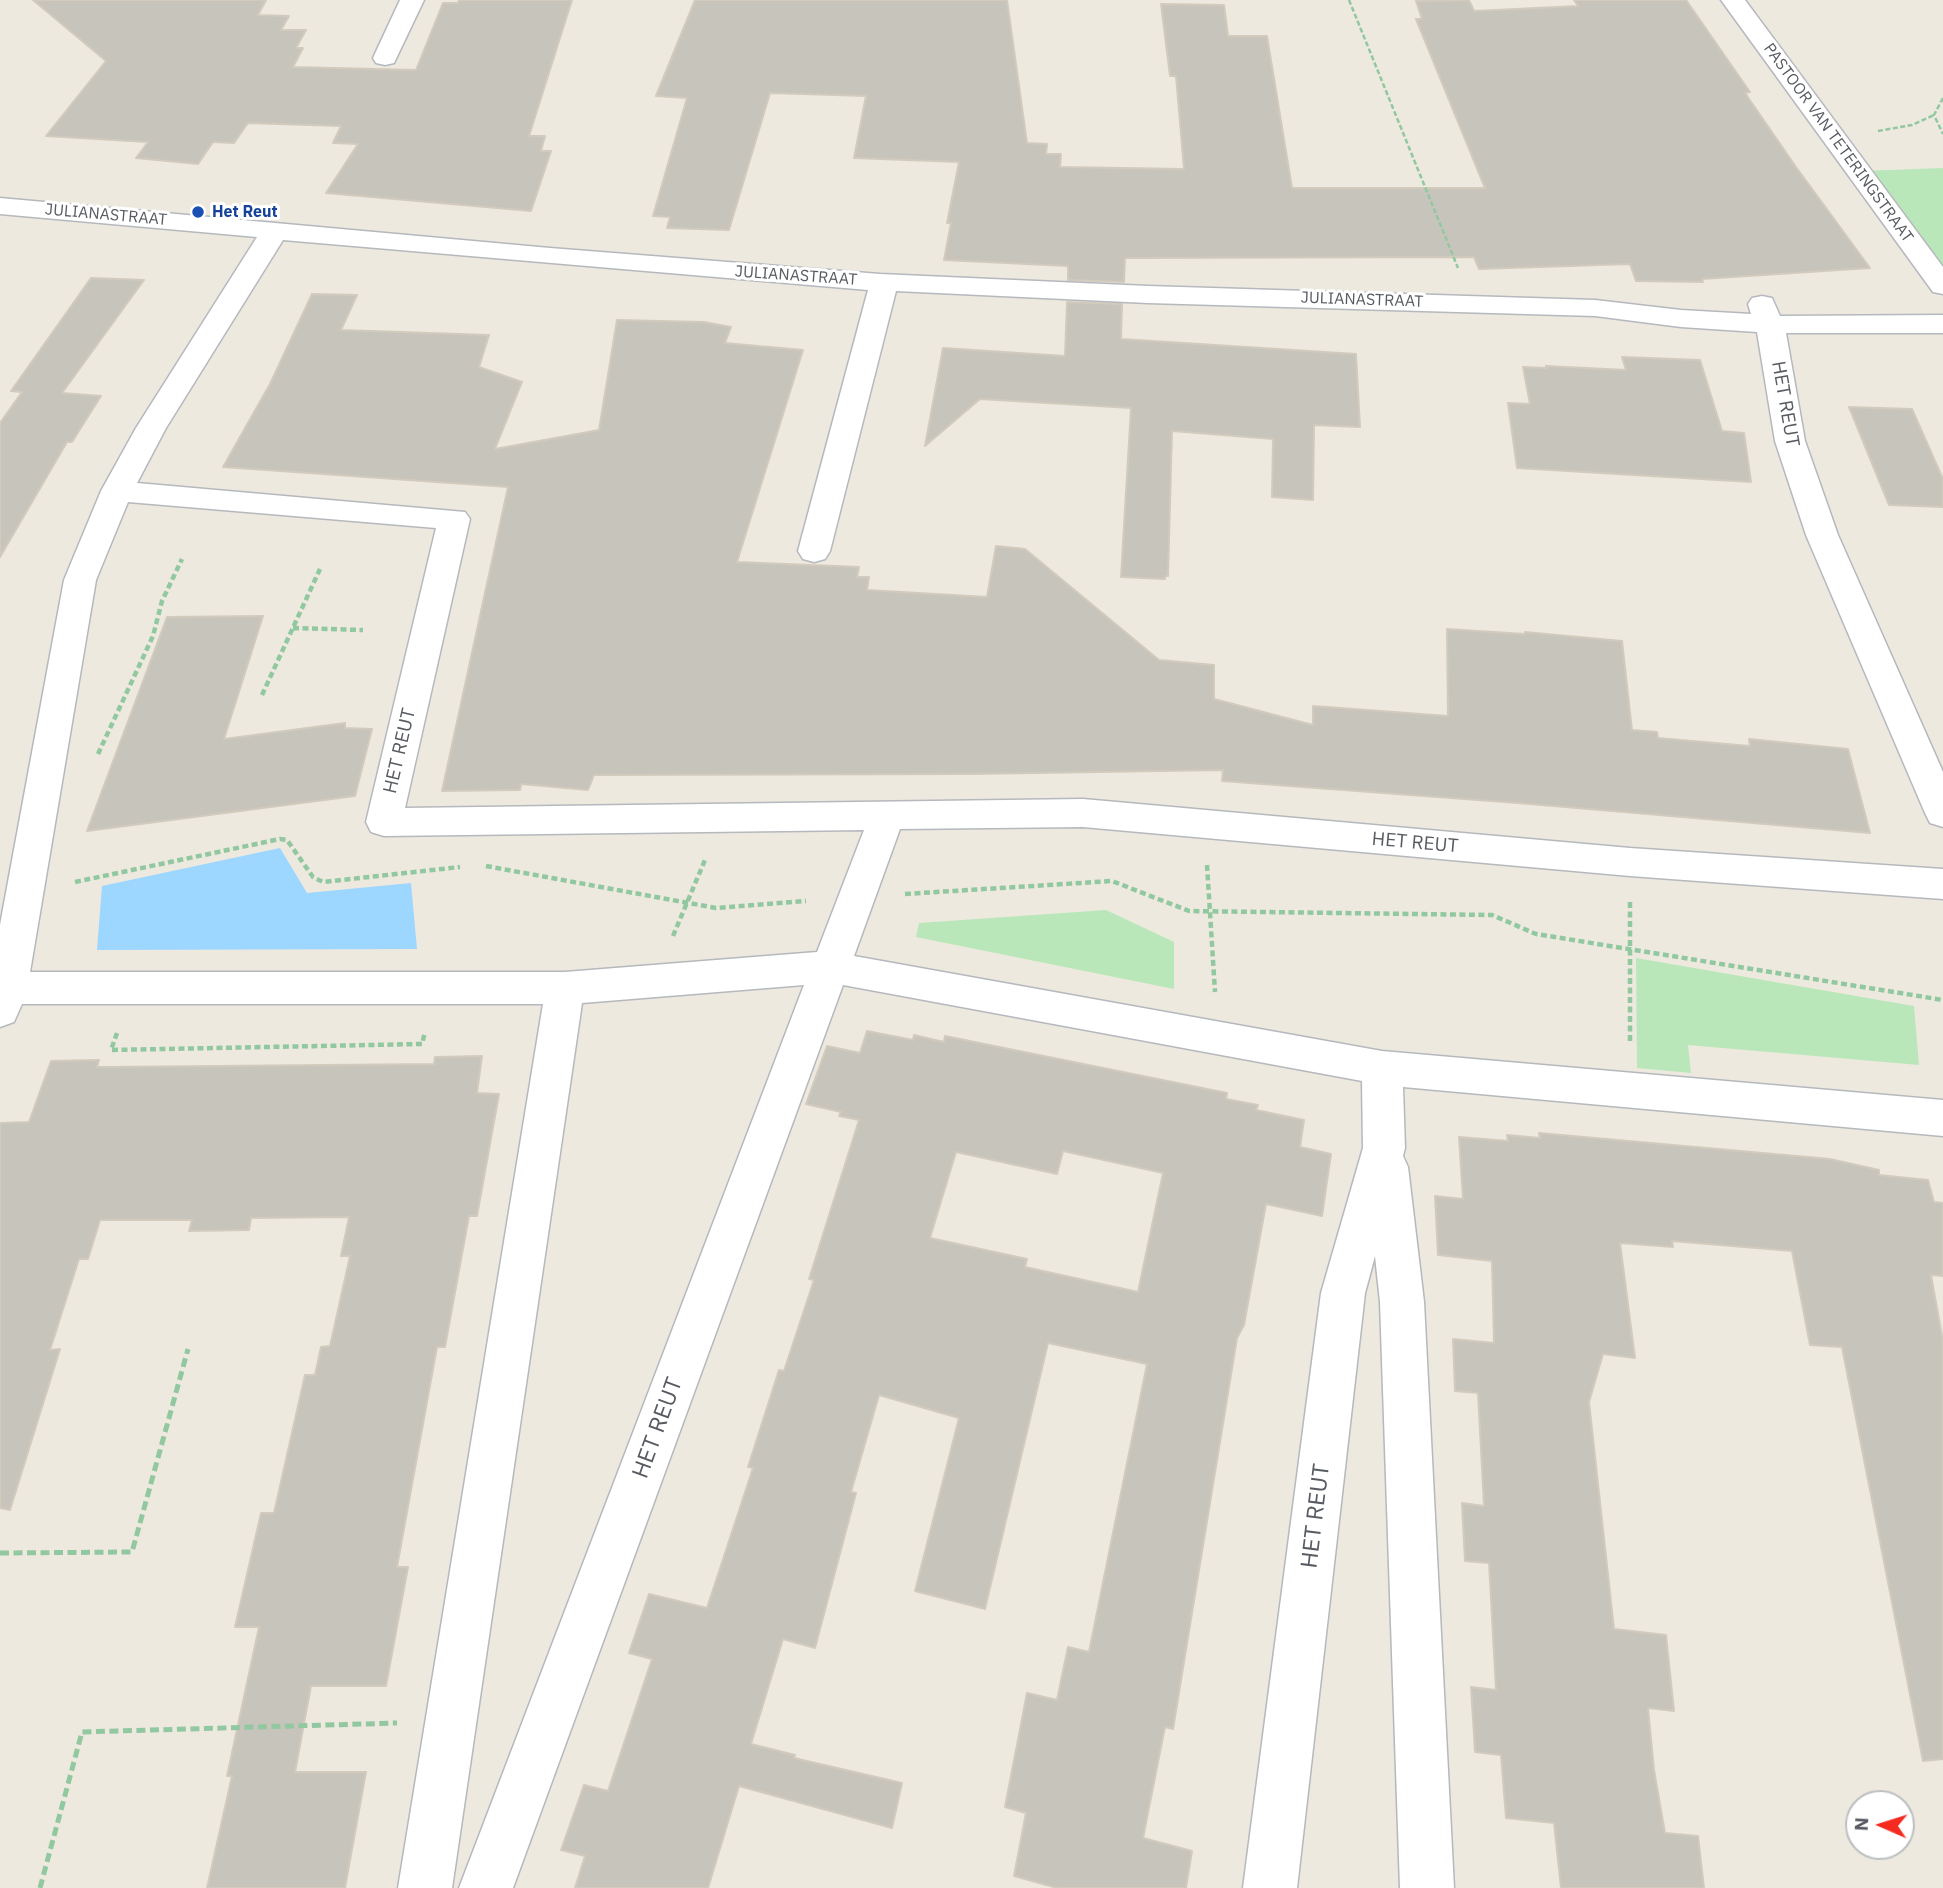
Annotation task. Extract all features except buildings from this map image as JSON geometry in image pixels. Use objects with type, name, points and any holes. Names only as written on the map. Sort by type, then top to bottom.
[{"type":"street","points":[[385,58],[412,0]]},
{"type":"street","name":"PASTOOR VAN TETERINGSTRAAT","points":[[1733,0],[1943,286]]},
{"type":"street","name":"JULIANASTRAAT","points":[[0,206],[679,268],[884,283],[1045,291],[1595,308],[1647,316],[1943,307]]},
{"type":"street","points":[[275,230],[151,428],[117,491],[80,580],[4,1000],[131,989],[565,988],[830,967],[1382,1068],[1943,1118]]},
{"type":"street","points":[[814,551],[884,283]]},
{"type":"street","name":"JULIANASTRAAT","points":[[1765,314],[1943,324]]},
{"type":"street","name":"HET REUT","points":[[1765,314],[1773,337],[1790,442],[1822,535],[1943,813]]},
{"type":"street","name":"HET REUT","points":[[117,491],[454,519],[384,822],[1083,813],[1630,862],[1943,884]]},
{"type":"street","name":"HET REUT","points":[[486,1888],[887,816]]},
{"type":"street","points":[[425,1888],[565,988]]},
{"type":"street","name":"HET REUT","points":[[1382,1068],[1384,1148],[1402,1303],[1427,1888]]},
{"type":"street","name":"HET REUT","points":[[1269,1888],[1343,1293],[1384,1148]]},
{"type":"path","points":[[1349,0],[1470,303]]},
{"type":"path","points":[[1832,134],[1900,127],[1934,115],[1943,98]]},
{"type":"path","points":[[1934,115],[1943,134]]},
{"type":"path","points":[[96,759],[153,636],[162,601],[182,559]]},
{"type":"path","points":[[262,695],[320,569]]},
{"type":"path","points":[[293,628],[363,630]]},
{"type":"path","points":[[663,980],[664,958],[704,867],[712,818]]},
{"type":"path","points":[[1205,823],[1218,1038]]},
{"type":"path","points":[[71,883],[280,839],[287,841],[313,877],[323,882],[464,866]]},
{"type":"path","points":[[1630,862],[1630,1090]]},
{"type":"path","points":[[478,864],[716,908],[1112,881],[1189,911],[1492,915],[1536,934],[1943,1000]]},
{"type":"path","points":[[131,989],[111,1050],[422,1044],[433,988]]},
{"type":"path","points":[[0,1553],[132,1552],[188,1349]]},
{"type":"path","points":[[40,1888],[82,1732],[451,1722]]},
{"type":"green space","points":[[1943,168],[1943,276],[1861,171]]},
{"type":"green space","points":[[1106,910],[1174,942],[1174,989],[916,937],[919,923]]},
{"type":"green space","points":[[1636,958],[1914,1006],[1919,1065],[1688,1045],[1691,1073],[1637,1068]]},
{"type":"water","points":[[280,848],[307,893],[411,883],[417,949],[97,950],[102,886]]},
{"type":"place","name":"Het Reut","points":[[198,212]]}]
